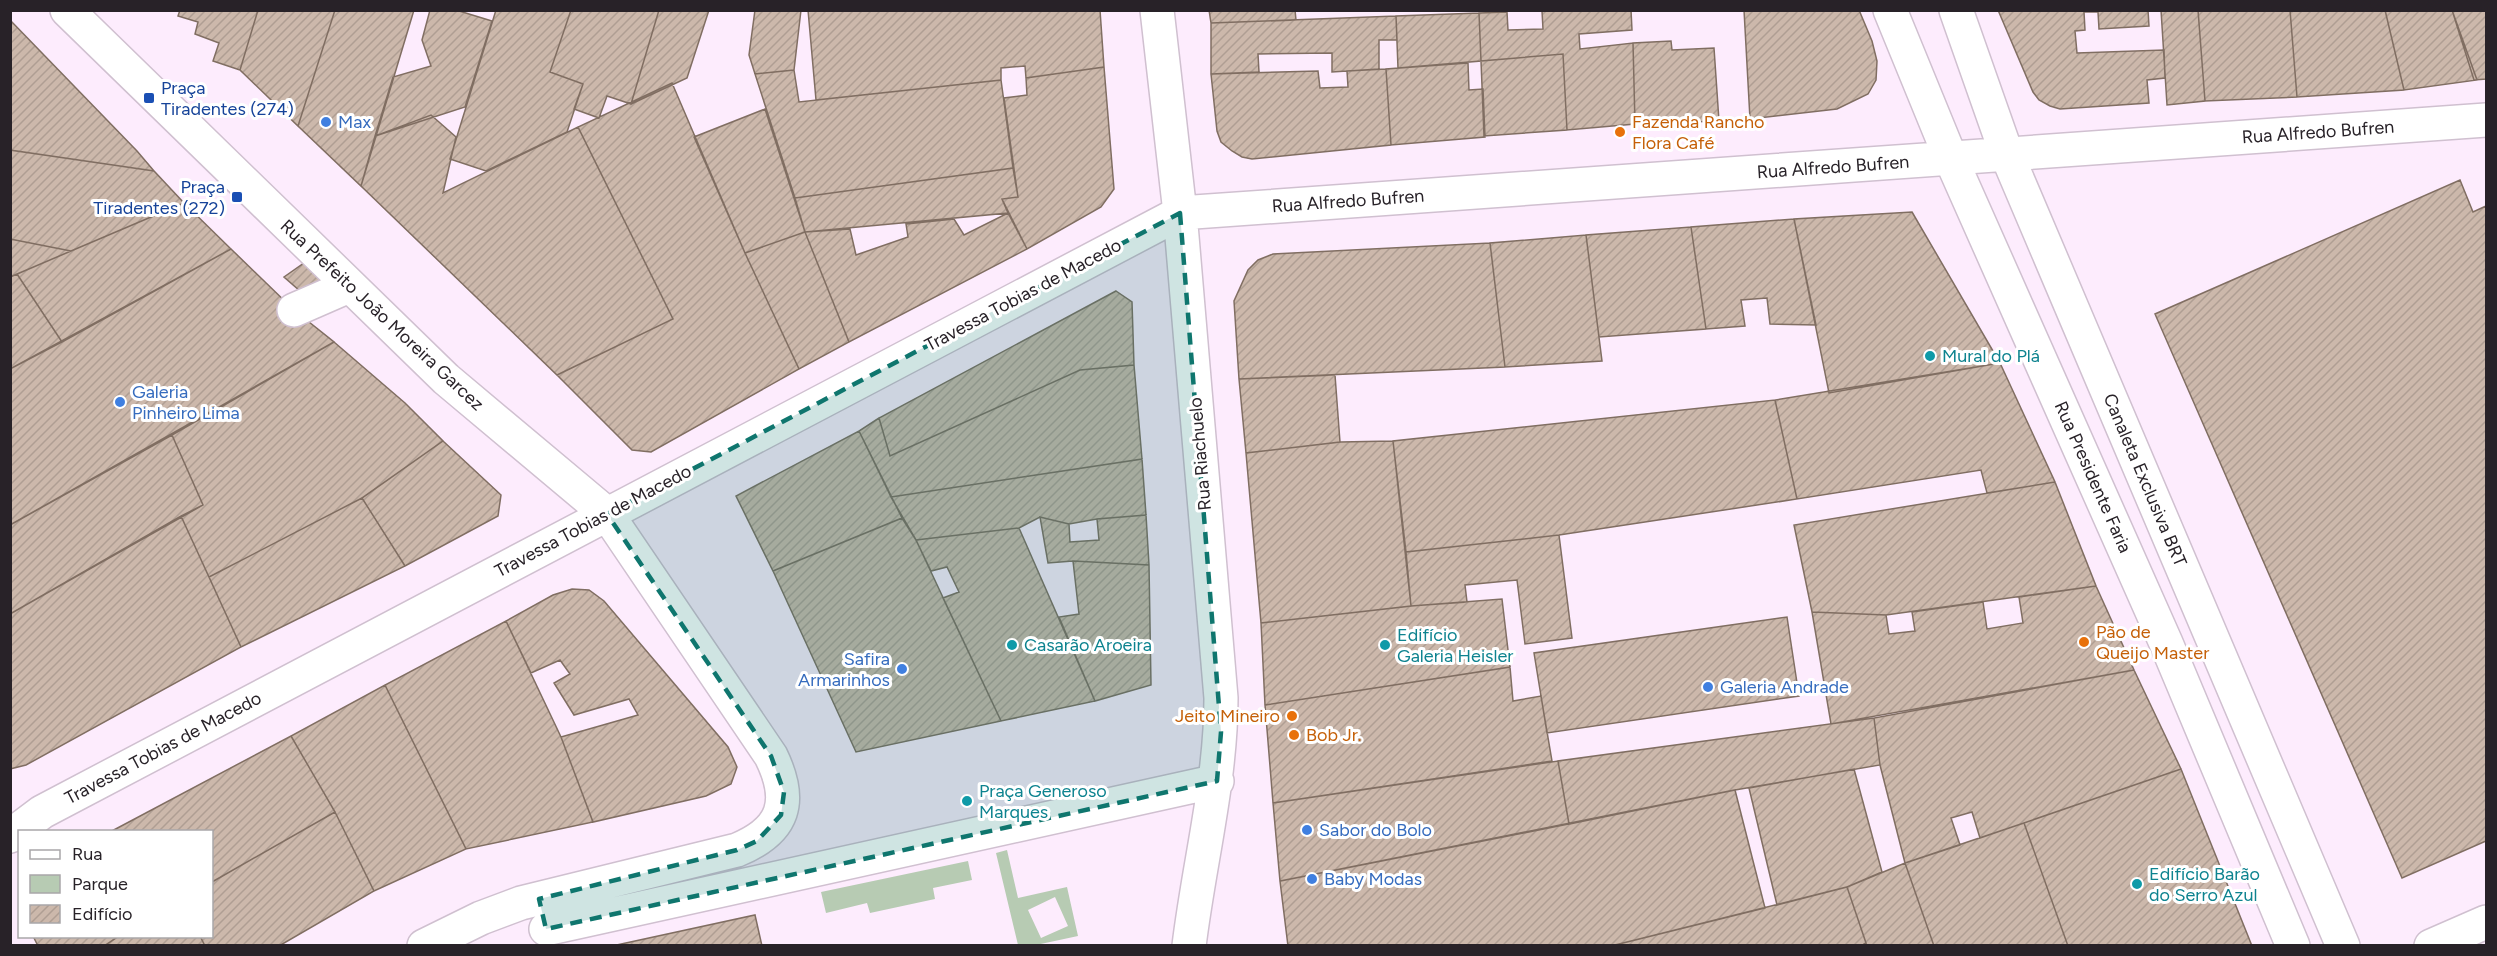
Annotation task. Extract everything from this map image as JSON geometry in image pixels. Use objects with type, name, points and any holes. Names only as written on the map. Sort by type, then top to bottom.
[{"type":"street","name":"Rua Prefeito João Moreira Garcez","points":[[67,10],[446,380],[607,514],[771,756],[781,776],[784,792],[781,815],[771,829],[757,841],[545,925]]},
{"type":"street","name":"Rua Riachuelo","points":[[1158,10],[1180,213],[1221,698],[1217,781],[1195,897],[1189,945]]},
{"type":"street","name":"Rua Presidente Faria","points":[[1890,10],[1951,159],[2166,643],[2293,945]]},
{"type":"street","name":"Canaleta Exclusiva BRT","points":[[1956,10],[2007,155],[2343,945]]},
{"type":"street","name":"Rua Alfredo Bufren","points":[[1180,213],[2487,120]]},
{"type":"street","name":"Travessa Tobias de Macedo","points":[[10,836],[42,812],[1180,213]]},
{"type":"street","points":[[294,310],[349,286]]},
{"type":"street","points":[[424,945],[481,918],[521,903],[545,925],[1217,781]]},
{"type":"street","name":"Rua Riachuelo","points":[[1195,897],[1207,945]]},
{"type":"street","points":[[2431,945],[2487,922]]},
{"type":"highlighted area","points":[[1180,213],[1221,732],[1217,781],[546,929],[543,919],[539,899],[737,850],[757,841],[781,815],[784,792],[771,756],[607,514]]},
{"type":"green space","points":[[1007,850],[1018,898],[1067,887],[1078,936],[1036,945],[1018,945],[996,853]],"holes":[[[1055,897],[1068,926],[1041,938],[1028,910]]]},
{"type":"green space","points":[[968,861],[972,880],[933,888],[935,899],[870,913],[867,903],[826,913],[821,892]]},
{"type":"building","points":[[180,10],[258,10],[240,70],[213,61],[219,43],[195,34],[198,22],[178,16]]},
{"type":"building","points":[[258,10],[335,10],[298,126],[240,70]]},
{"type":"building","points":[[335,10],[414,10],[361,186],[298,126]]},
{"type":"building","points":[[430,10],[456,10],[492,21],[465,107],[375,136],[393,77],[431,66],[422,40]]},
{"type":"building","points":[[496,10],[571,10],[550,72],[583,84],[567,132],[486,171],[450,159]]},
{"type":"building","points":[[571,10],[659,10],[631,104],[607,96],[599,118],[574,109],[583,84],[550,72]]},
{"type":"building","points":[[659,10],[709,10],[687,78],[631,104]]},
{"type":"building","points":[[755,10],[801,10],[794,70],[755,74],[749,55]]},
{"type":"building","points":[[808,10],[1100,10],[1104,67],[1026,78],[1025,66],[1001,68],[1001,80],[816,100]]},
{"type":"building","points":[[1209,10],[1295,10],[1296,20],[1211,23]]},
{"type":"building","points":[[1631,10],[1632,30],[1579,34],[1580,49],[1633,43],[1635,124],[1567,130],[1563,54],[1481,61],[1479,13],[1507,12],[1508,30],[1543,29],[1542,11]]},
{"type":"building","points":[[1744,10],[1859,10],[1872,41],[1877,61],[1876,80],[1868,94],[1837,109],[1750,119]]},
{"type":"building","points":[[1998,10],[2148,10],[2149,26],[2099,29],[2098,12],[2084,12],[2085,30],[2075,31],[2077,53],[2164,50],[2165,78],[2147,80],[2149,103],[2060,109],[2050,106],[2039,100],[2033,92]]},
{"type":"building","points":[[2161,10],[2198,10],[2205,101],[2167,105]]},
{"type":"building","points":[[2198,10],[2290,10],[2297,97],[2205,101]]},
{"type":"building","points":[[2290,10],[2385,10],[2404,90],[2297,97]]},
{"type":"building","points":[[2385,10],[2452,10],[2477,80],[2404,90]]},
{"type":"building","points":[[2452,10],[2486,10],[2486,79],[2474,80]]},
{"type":"building","points":[[1479,13],[1481,61],[1398,68],[1396,16]]},
{"type":"building","points":[[1396,16],[1397,40],[1379,40],[1379,69],[1332,72],[1332,53],[1258,54],[1259,72],[1211,74],[1211,23]]},
{"type":"building","points":[[10,20],[137,151],[154,171],[10,150]]},
{"type":"building","points":[[1671,41],[1672,50],[1714,48],[1719,121],[1635,124],[1633,43]]},
{"type":"building","points":[[1563,54],[1567,130],[1484,136],[1481,61]]},
{"type":"building","points":[[1468,63],[1469,90],[1483,89],[1485,137],[1391,145],[1386,69]]},
{"type":"building","points":[[1104,67],[1114,189],[1101,207],[1027,249],[1002,199],[1018,197],[1004,98],[1027,95],[1026,78]]},
{"type":"building","points":[[1386,69],[1391,145],[1252,159],[1242,157],[1221,142],[1217,131],[1211,74],[1318,71],[1320,88],[1348,87],[1347,71]]},
{"type":"building","points":[[794,70],[799,102],[1001,80],[1013,168],[795,198],[755,74]]},
{"type":"building","points":[[672,83],[745,253],[799,369],[651,452],[632,450],[557,375],[673,319],[578,127]]},
{"type":"building","points":[[765,109],[805,232],[745,253],[694,137]]},
{"type":"building","points":[[431,115],[456,137],[443,193],[578,127],[673,319],[557,375],[361,186],[375,136]]},
{"type":"building","points":[[10,150],[154,171],[184,203],[71,251],[10,239]]},
{"type":"building","points":[[1013,168],[1018,197],[1002,199],[1008,213],[805,232],[795,198]]},
{"type":"building","points":[[2460,180],[2473,212],[2486,206],[2486,841],[2402,878],[2155,314]]},
{"type":"building","points":[[184,203],[231,249],[62,342],[17,274]]},
{"type":"building","points":[[1912,212],[2000,363],[1829,393],[1794,219]]},
{"type":"building","points":[[1008,213],[1027,249],[849,342],[805,232],[850,229],[856,255],[908,237],[906,224],[954,219],[964,235]]},
{"type":"building","points":[[1794,219],[1816,325],[1770,324],[1767,298],[1741,300],[1745,326],[1706,329],[1691,227]]},
{"type":"building","points":[[1691,227],[1706,329],[1599,337],[1586,235]]},
{"type":"building","points":[[805,232],[849,342],[799,369],[745,253]]},
{"type":"building","points":[[1586,235],[1602,361],[1505,367],[1490,243]]},
{"type":"building","points":[[10,239],[71,251],[10,277]]},
{"type":"building","points":[[1490,243],[1505,367],[1239,379],[1234,301],[1248,270],[1258,260],[1273,254]]},
{"type":"building","name":"Galeria Pinheiro Lima","points":[[231,249],[294,310],[334,342],[10,525],[10,369]]},
{"type":"building","points":[[304,263],[323,282],[308,298],[284,277]]},
{"type":"building","points":[[17,274],[62,342],[10,369],[10,277]]},
{"type":"building","points":[[1116,291],[1132,302],[1134,365],[1080,370],[890,456],[879,418]]},
{"type":"building","points":[[334,342],[405,403],[443,441],[362,498],[209,577],[181,516],[203,505],[172,435]]},
{"type":"building","points":[[2000,363],[2055,482],[1987,493],[1981,470],[1797,499],[1775,400]]},
{"type":"building","points":[[1134,365],[1142,459],[891,497],[859,431],[879,418],[890,456],[1080,370]]},
{"type":"building","points":[[1335,375],[1340,442],[1246,453],[1239,379]]},
{"type":"building","points":[[1775,400],[1797,499],[1559,535],[1406,552],[1393,441]]},
{"type":"building","points":[[859,431],[902,518],[773,571],[736,496]]},
{"type":"building","points":[[172,435],[203,505],[10,614],[10,525]]},
{"type":"building","points":[[443,441],[501,495],[498,516],[405,566],[362,498]]},
{"type":"building","points":[[1393,441],[1411,606],[1261,623],[1246,453],[1340,442]]},
{"type":"building","points":[[1142,459],[1146,515],[1069,524],[1040,517],[1019,528],[916,540],[891,497]]},
{"type":"building","points":[[2055,482],[2096,586],[1886,615],[1812,612],[1794,525]]},
{"type":"building","points":[[362,498],[405,566],[241,647],[209,577]]},
{"type":"building","points":[[1146,515],[1149,565],[1073,561],[1048,563],[1040,517],[1069,524],[1070,542],[1099,540],[1097,519]]},
{"type":"building","points":[[181,516],[241,647],[26,765],[10,769],[10,614]]},
{"type":"building","points":[[902,518],[916,540],[1001,721],[856,752],[773,571]]},
{"type":"building","points":[[1019,528],[1095,701],[1001,721],[943,598],[959,592],[947,567],[931,571],[916,540]]},
{"type":"building","points":[[1559,535],[1572,638],[1525,644],[1517,580],[1465,585],[1467,602],[1411,606],[1406,552]]},
{"type":"building","points":[[1073,561],[1149,565],[1151,685],[1095,701],[1059,617],[1079,614]]},
{"type":"building","points":[[2096,586],[2134,670],[1831,724],[1812,612],[1886,615],[1889,634],[1915,631],[1912,612],[1983,602],[1987,629],[2023,623],[2019,597]]},
{"type":"building","points":[[572,589],[589,590],[604,601],[728,747],[737,767],[731,784],[706,796],[593,822],[561,737],[638,715],[629,699],[574,715],[554,683],[570,674],[560,660],[531,673],[506,621],[553,595]]},
{"type":"building","name":"Edifício Galeria Heisler","points":[[1502,599],[1510,667],[1265,705],[1261,623],[1411,606]]},
{"type":"building","points":[[1787,617],[1799,696],[1547,733],[1534,653]]},
{"type":"building","points":[[506,621],[561,737],[593,822],[466,849],[385,685]]},
{"type":"building","points":[[1510,667],[1513,701],[1541,696],[1552,761],[1273,803],[1265,705]]},
{"type":"building","points":[[2134,670],[2181,769],[1980,838],[1972,812],[1951,818],[1960,845],[1905,863],[1880,765],[1874,718]]},
{"type":"building","points":[[385,685],[466,849],[374,891],[335,812],[291,736]]},
{"type":"building","points":[[1874,718],[1880,765],[1735,790],[1569,824],[1558,761]]},
{"type":"building","points":[[291,736],[335,812],[213,881],[213,830],[114,830]]},
{"type":"building","points":[[1558,761],[1569,824],[1280,881],[1273,803]]},
{"type":"building","points":[[1854,769],[1882,872],[1847,887],[1777,905],[1749,788]]},
{"type":"building","name":"Edifício Barão do Serro Azul","points":[[2181,769],[2252,946],[2068,946],[2024,823]]},
{"type":"building","points":[[1735,790],[1765,908],[1611,946],[1288,946],[1280,881]]},
{"type":"building","points":[[335,812],[374,891],[279,946],[205,946],[201,938],[213,938],[213,881]]},
{"type":"building","points":[[2024,823],[2068,946],[1934,946],[1905,863]]},
{"type":"building","points":[[1905,863],[1934,946],[1867,946],[1847,887]]},
{"type":"building","points":[[1847,887],[1866,943],[1861,946],[1611,946]]},
{"type":"building","points":[[755,915],[762,946],[612,946]]},
{"type":"building","points":[[34,938],[116,938],[104,946],[38,946]]},
{"type":"building","points":[[116,938],[201,938],[205,946],[104,946]]},
{"type":"place","name":"Praça Tiradentes (274)","points":[[149,98]]},
{"type":"place","name":"Max","points":[[326,122]]},
{"type":"place","name":"Fazenda Rancho Flora Café","points":[[1620,132]]},
{"type":"place","name":"Praça Tiradentes (272)","points":[[237,197]]},
{"type":"place","name":"Mural do Plá","points":[[1930,356]]},
{"type":"place","name":"Galeria Pinheiro Lima","points":[[120,402]]},
{"type":"place","name":"Pão de Queijo Master","points":[[2084,642]]},
{"type":"place","name":"Casarão Aroeira","points":[[1012,645]]},
{"type":"place","name":"Edifício Galeria Heisler","points":[[1385,645]]},
{"type":"place","name":"Safira Armarinhos","points":[[902,669]]},
{"type":"place","name":"Galeria Andrade","points":[[1708,687]]},
{"type":"place","name":"Jeito Mineiro","points":[[1292,716]]},
{"type":"place","name":"Bob Jr.","points":[[1294,735]]},
{"type":"place","name":"Praça Generoso Marques","points":[[967,801]]},
{"type":"place","name":"Sabor do Bolo","points":[[1307,830]]},
{"type":"place","name":"Baby Modas","points":[[1312,879]]},
{"type":"place","name":"Edifício Barão do Serro Azul","points":[[2137,884]]}]
